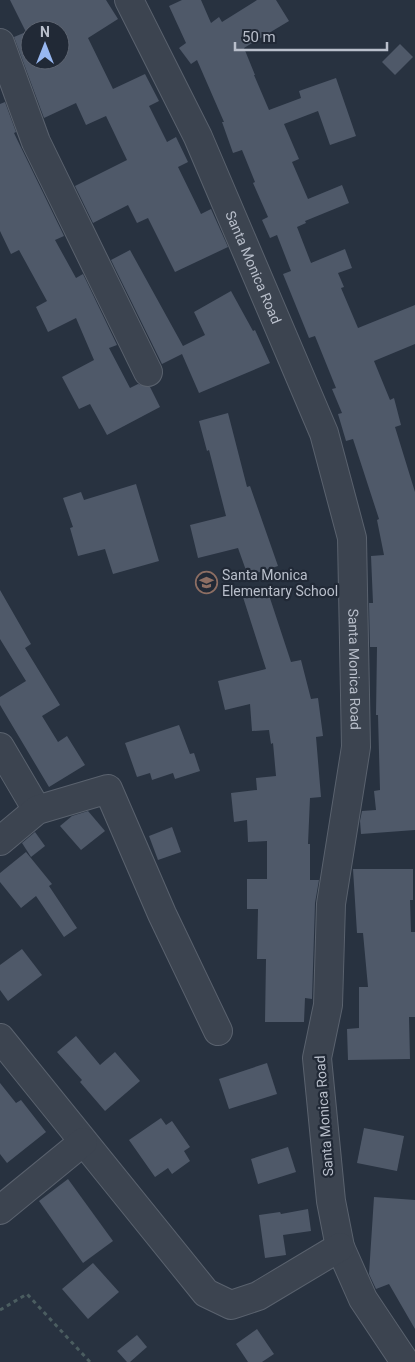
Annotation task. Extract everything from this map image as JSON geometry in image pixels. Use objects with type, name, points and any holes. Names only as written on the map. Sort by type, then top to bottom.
[{"type":"street","name":"Santa Monica Road","points":[[129,0],[198,137],[324,433],[352,538],[356,747],[332,904],[328,1005],[317,1058],[332,1201],[340,1247],[363,1298],[406,1362]]},
{"type":"street","points":[[0,44],[36,142],[148,372]]},
{"type":"street","points":[[0,747],[37,810]]},
{"type":"street","points":[[0,841],[37,810],[108,789],[162,914],[218,1031]]},
{"type":"street","points":[[0,1038],[206,1293],[231,1305],[258,1296],[340,1247]]},
{"type":"street","points":[[0,1210],[83,1142]]},
{"type":"path","points":[[0,1310],[27,1294],[90,1362]]},
{"type":"building","points":[[10,0],[106,0],[118,19],[88,38],[113,89],[145,74],[159,101],[149,106],[167,142],[176,137],[188,162],[178,167],[201,214],[211,209],[228,247],[175,272],[148,218],[137,223],[128,205],[93,223],[75,186],[127,160],[106,116],[86,125],[76,103],[44,118],[26,70],[70,70],[70,20],[20,20]]},
{"type":"building","points":[[182,0],[201,0],[211,23],[219,17],[222,22],[257,0],[276,0],[289,21],[244,48],[269,110],[301,98],[299,91],[336,78],[356,136],[330,145],[318,111],[284,124],[299,159],[292,162],[308,199],[342,185],[349,203],[305,221],[306,223],[297,227],[311,263],[345,249],[352,268],[338,273],[344,287],[341,288],[358,328],[415,305],[415,344],[374,361],[390,400],[394,398],[401,425],[395,427],[415,492],[415,830],[361,834],[360,821],[362,811],[376,810],[374,791],[380,790],[378,715],[376,715],[377,647],[370,647],[369,603],[373,603],[371,556],[384,555],[377,520],[379,519],[353,439],[346,441],[338,414],[342,413],[332,389],[336,388],[315,336],[309,338],[283,274],[291,271],[277,235],[270,238],[262,220],[268,217],[253,183],[255,182],[242,150],[233,153],[222,122],[224,122],[197,60],[191,64],[179,48],[186,43],[169,6]]},
{"type":"building","points":[[20,34],[20,53],[14,37]]},
{"type":"building","points":[[400,44],[413,57],[395,75],[382,62]]},
{"type":"building","points":[[5,102],[16,132],[14,133],[64,236],[55,240],[76,278],[83,274],[117,345],[109,348],[130,388],[138,384],[150,387],[160,407],[107,435],[90,404],[79,409],[62,377],[94,360],[76,318],[48,332],[36,307],[47,301],[19,250],[11,254],[0,231],[0,104]]},
{"type":"building","points":[[130,250],[183,346],[205,335],[194,312],[231,291],[253,331],[255,330],[270,363],[199,393],[182,354],[162,364],[111,260]]},
{"type":"building","points":[[228,413],[247,487],[250,486],[278,566],[248,576],[238,548],[198,558],[190,525],[226,516],[209,450],[207,451],[199,421]]},
{"type":"building","points":[[136,484],[159,561],[113,574],[105,549],[78,556],[70,528],[73,527],[63,498],[81,492],[84,500]]},
{"type":"building","points":[[266,586],[291,662],[301,660],[311,699],[318,698],[323,736],[316,737],[321,797],[310,798],[308,844],[310,844],[310,880],[319,880],[315,903],[312,999],[305,998],[304,1022],[265,1022],[266,959],[257,959],[258,909],[247,909],[247,879],[267,879],[267,841],[248,842],[247,820],[234,822],[231,793],[257,790],[256,778],[276,776],[273,743],[271,744],[269,730],[252,731],[250,704],[225,710],[218,681],[266,669],[242,594]]},
{"type":"building","points":[[0,590],[31,644],[25,648],[60,705],[42,716],[58,742],[67,736],[85,765],[49,787],[0,705],[0,697],[26,681],[0,639]]},
{"type":"building","points":[[179,725],[190,754],[194,753],[200,771],[175,779],[173,773],[152,780],[150,773],[137,777],[125,743]]},
{"type":"building","points":[[88,811],[105,831],[81,850],[60,826],[72,816]]},
{"type":"building","points":[[172,827],[181,852],[158,860],[149,836]]},
{"type":"building","points":[[35,832],[45,846],[31,857],[22,843]]},
{"type":"building","points":[[26,852],[52,884],[49,886],[77,928],[64,937],[36,896],[21,908],[0,882],[0,873]]},
{"type":"building","points":[[353,869],[413,869],[413,900],[410,900],[411,932],[415,932],[415,1017],[409,1017],[410,1059],[348,1060],[347,1029],[359,1028],[359,987],[368,987],[363,933],[357,933]]},
{"type":"building","points":[[22,949],[42,975],[8,1001],[0,990],[0,965]]},
{"type":"building","points":[[76,1036],[100,1065],[115,1052],[140,1081],[105,1111],[80,1082],[82,1080],[57,1052]]},
{"type":"building","points":[[267,1063],[277,1094],[229,1109],[219,1079]]},
{"type":"building","points":[[0,1083],[16,1103],[21,1100],[46,1132],[7,1163],[0,1154]]},
{"type":"building","points":[[161,1118],[166,1125],[172,1121],[190,1147],[184,1151],[190,1161],[172,1174],[168,1168],[155,1177],[129,1140]]},
{"type":"building","points":[[364,1128],[404,1136],[397,1171],[357,1163]]},
{"type":"building","points":[[288,1147],[296,1172],[258,1184],[251,1159]]},
{"type":"building","points":[[68,1179],[113,1241],[83,1263],[39,1201]]},
{"type":"building","points":[[374,1197],[415,1200],[415,1329],[389,1284],[376,1289],[369,1274]]},
{"type":"building","points":[[308,1209],[311,1231],[283,1235],[286,1255],[265,1258],[259,1215],[280,1212],[281,1214]]},
{"type":"building","points":[[93,1263],[119,1292],[88,1319],[62,1289]]},
{"type":"building","points":[[257,1329],[274,1354],[262,1362],[248,1362],[236,1344]]},
{"type":"building","points":[[137,1335],[147,1347],[130,1362],[127,1362],[117,1351]]},
{"type":"place","name":"Santa Monica Elementary School","points":[[206,583]]}]
